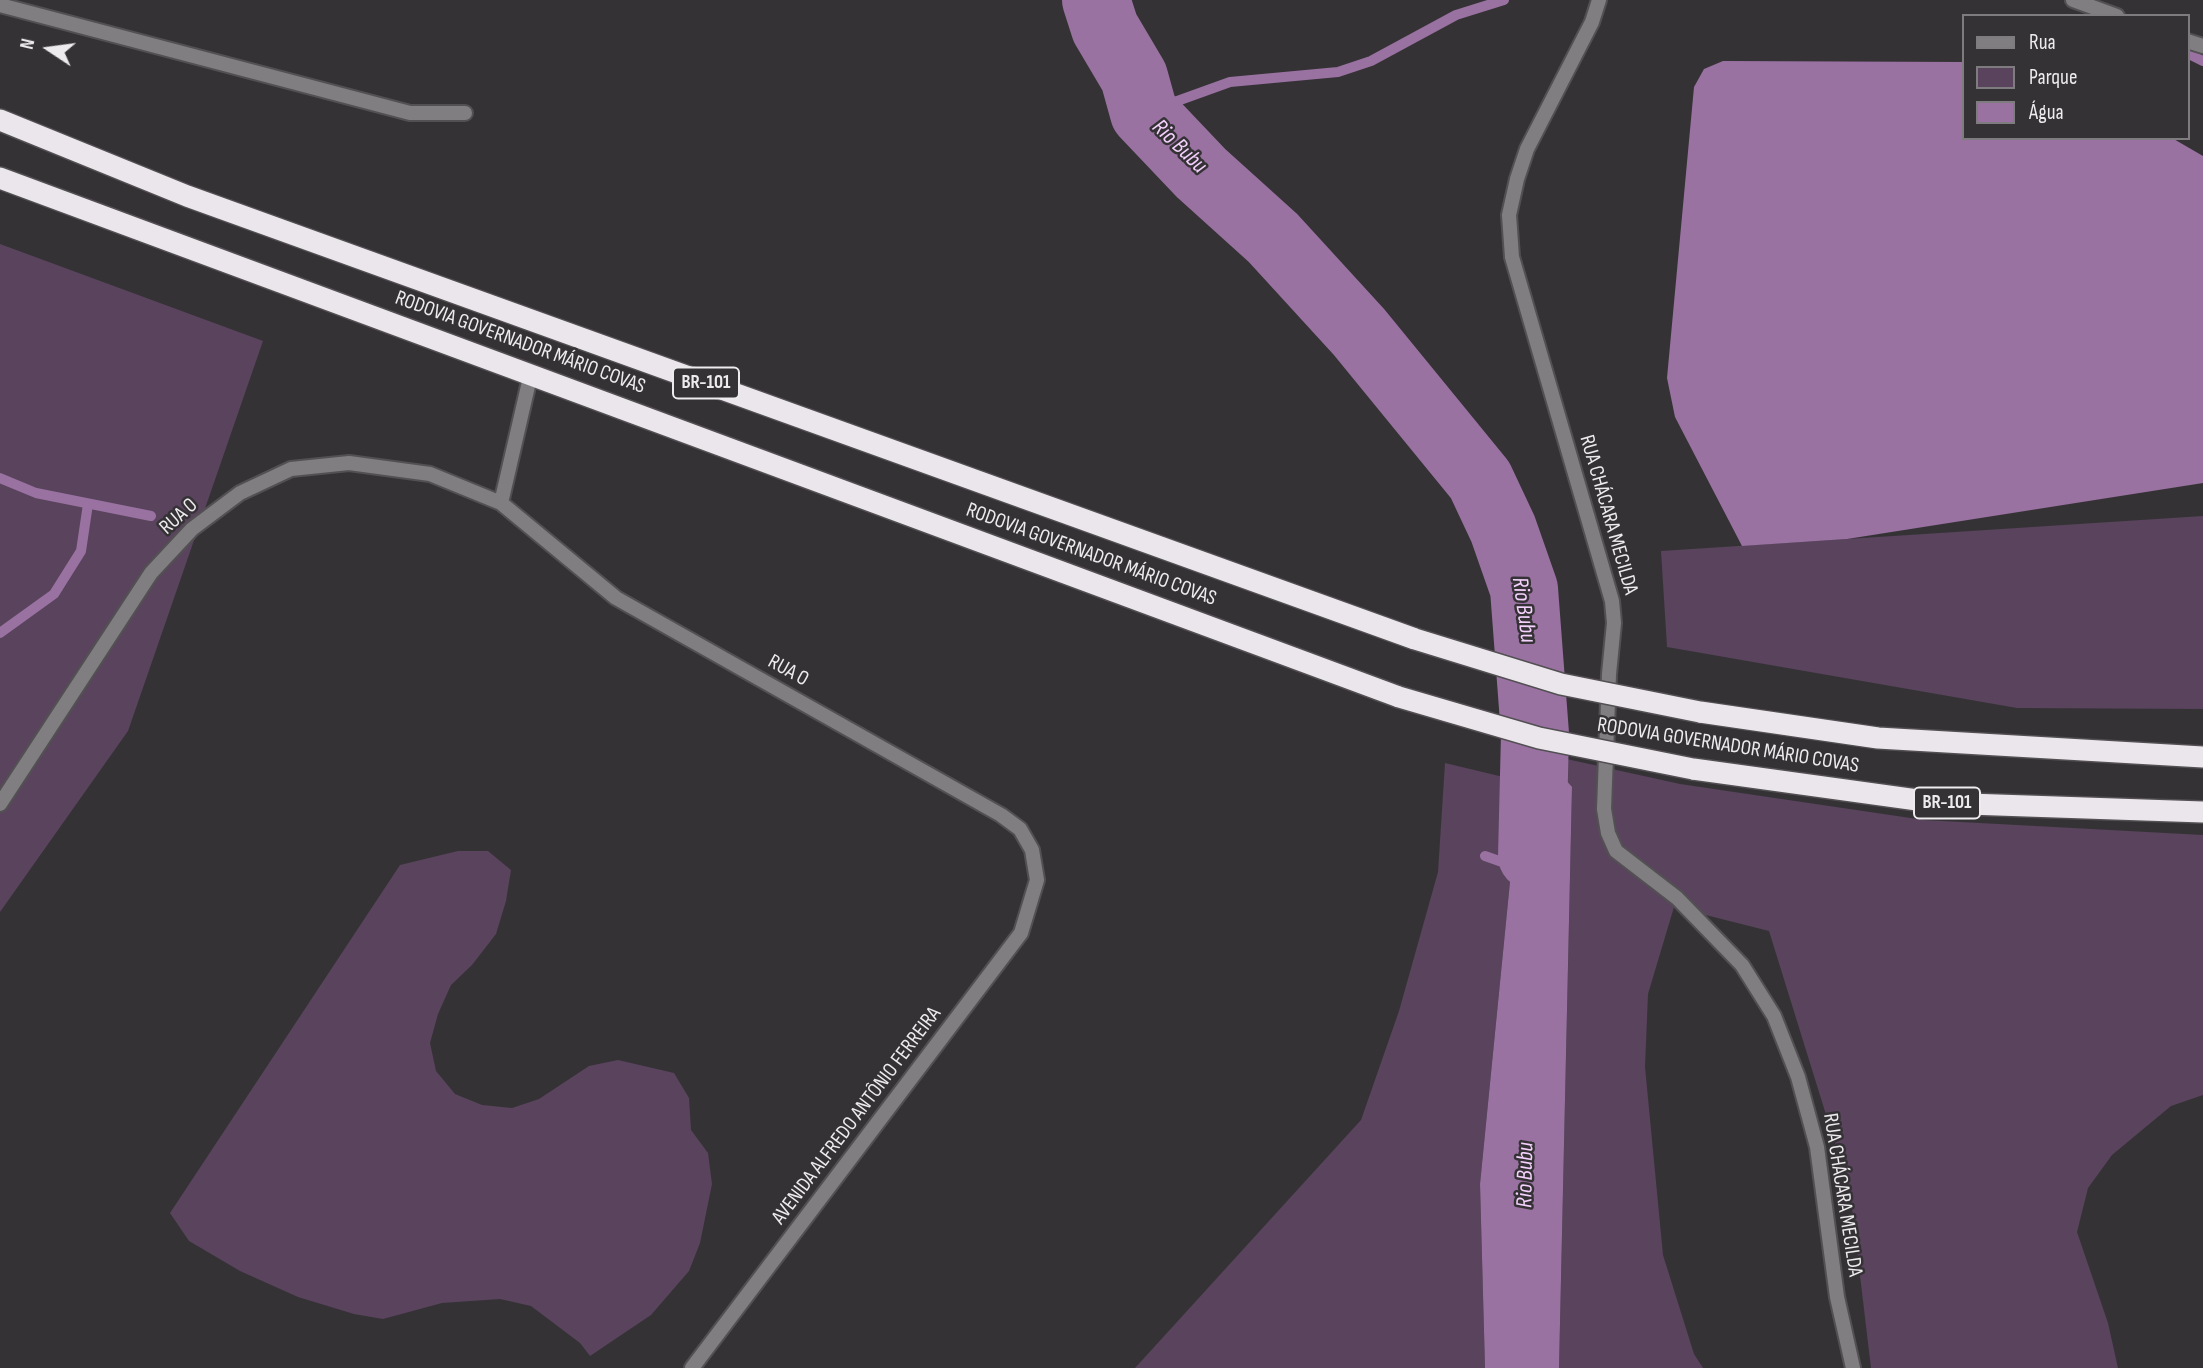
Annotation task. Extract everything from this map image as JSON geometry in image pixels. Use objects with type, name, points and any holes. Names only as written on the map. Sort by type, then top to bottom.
[{"type":"highway","name":"RODOVIA GOVERNADOR MÁRIO COVAS","points":[[0,120],[187,196],[1415,639],[1561,684],[1700,712],[1878,738],[2203,757]]},
{"type":"highway","name":"RODOVIA GOVERNADOR MÁRIO COVAS","points":[[0,178],[1399,696],[1539,738],[1693,769],[1939,803],[2203,812]]},
{"type":"street","name":"RUA CHÁCARA MECILDA","points":[[1600,0],[1592,22],[1527,149],[1509,215],[1512,257],[1612,601],[1614,623],[1609,674],[1604,809],[1608,833],[1616,851],[1677,898],[1742,965],[1774,1016],[1798,1077],[1816,1147],[1837,1297],[1853,1368]]},
{"type":"street","points":[[2073,0],[2112,14]]},
{"type":"street","points":[[0,5],[410,113],[465,113]]},
{"type":"street","points":[[501,503],[531,373]]},
{"type":"street","name":"RUA O","points":[[0,804],[151,573],[192,529],[240,493],[291,469],[349,463],[430,474],[501,503],[616,597],[1002,815],[1020,829],[1032,850],[1037,880]]},
{"type":"street","name":"AVENIDA ALFREDO ANTÔNIO FERREIRA","points":[[692,1368],[1010,949],[1025,924],[1037,880]]},
{"type":"green space","points":[[0,244],[263,341],[128,731],[0,912]]},
{"type":"green space","points":[[2203,516],[2203,709],[2017,708],[1667,647],[1661,551]]},
{"type":"green space","points":[[1544,754],[1680,784],[1924,820],[2203,835],[2203,1095],[2171,1106],[2112,1155],[2088,1188],[2077,1232],[2108,1323],[2118,1368],[1871,1368],[1850,1192],[1769,931],[1674,907],[1648,994],[1645,1067],[1663,1255],[1694,1354],[1703,1368],[1559,1368],[1572,788]]},
{"type":"green space","points":[[1445,763],[1520,781],[1480,1184],[1485,1368],[1135,1368],[1361,1120],[1399,1011],[1438,872]]},
{"type":"green space","points":[[458,851],[488,851],[511,870],[506,901],[496,934],[472,965],[451,985],[438,1014],[430,1043],[436,1071],[455,1094],[482,1105],[512,1108],[539,1099],[589,1066],[618,1060],[674,1073],[689,1098],[691,1130],[708,1153],[712,1184],[700,1243],[689,1271],[651,1315],[590,1356],[580,1343],[531,1306],[500,1299],[442,1303],[383,1319],[354,1314],[298,1297],[240,1271],[189,1241],[170,1213],[400,865]]},
{"type":"water","points":[[1723,61],[1962,62],[1962,140],[2175,140],[2203,156],[2203,483],[1847,539],[1742,546],[1675,417],[1667,378],[1694,87],[1704,69]]},
{"type":"water","points":[[1543,754],[1572,787],[1559,1368],[1485,1368],[1480,1184],[1520,781]]},
{"type":"waterway","name":"Rio Bubu","points":[[1096,0],[1105,28],[1134,77],[1144,113],[1201,173],[1273,238],[1359,332],[1480,480],[1503,529],[1524,589],[1535,734],[1532,856]]},
{"type":"waterway","points":[[1144,113],[1230,82],[1338,72],[1371,61],[1456,15],[1504,0]]},
{"type":"waterway","points":[[2189,54],[2203,61]]},
{"type":"waterway","points":[[0,478],[36,493],[151,516]]},
{"type":"waterway","points":[[0,633],[54,594],[81,551],[88,504]]},
{"type":"waterway","points":[[1485,856],[1522,869]]}]
